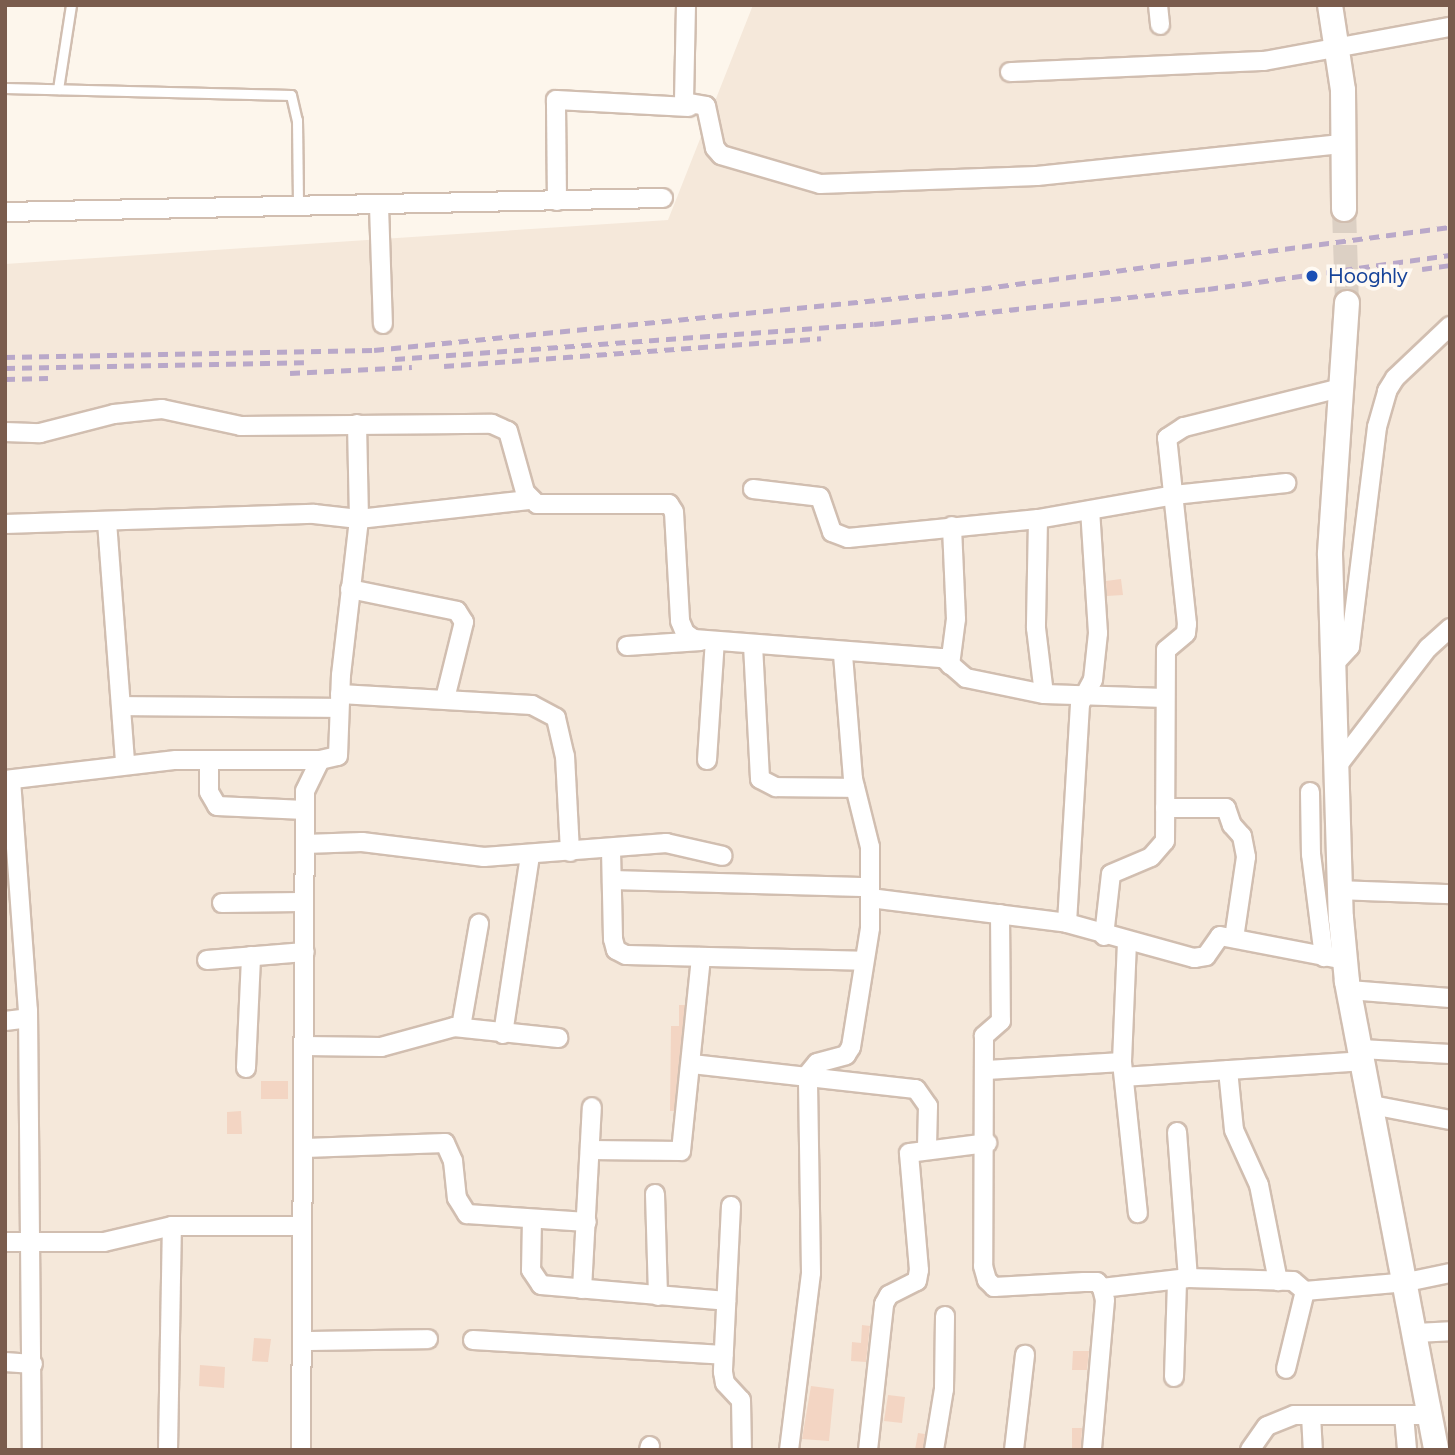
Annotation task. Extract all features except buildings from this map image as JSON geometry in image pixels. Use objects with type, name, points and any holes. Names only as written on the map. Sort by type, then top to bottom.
[{"type":"street","points":[[686,5],[684,102],[689,107]]},
{"type":"street","points":[[1158,5],[1160,25]]},
{"type":"street","points":[[1330,5],[1337,47],[1344,209]]},
{"type":"street","points":[[1010,72],[1264,61],[1450,27]]},
{"type":"street","points":[[557,201],[556,100],[706,106],[715,148],[721,155],[831,184],[1037,176],[1343,144]]},
{"type":"street","points":[[5,212],[298,208],[663,198]]},
{"type":"street","points":[[379,206],[383,324]]},
{"type":"street","points":[[1334,958],[1339,890],[1335,663],[1330,645],[1330,554],[1347,303]]},
{"type":"street","points":[[1335,663],[1350,648],[1377,427],[1387,391],[1395,378],[1450,326]]},
{"type":"street","points":[[1104,936],[1106,882],[1116,869],[1161,850],[1165,808],[1166,650],[1186,633],[1187,625],[1167,438],[1173,431],[1340,388]]},
{"type":"street","points":[[5,432],[40,433],[114,414],[162,409],[241,425],[501,426],[512,442],[529,500]]},
{"type":"street","points":[[32,1450],[33,1244],[28,1018],[24,943],[8,780],[125,764],[209,760],[320,760],[338,756],[349,589],[359,519],[357,424]]},
{"type":"street","points":[[753,489],[820,496],[832,532],[839,537],[1038,519],[1174,495],[1286,483]]},
{"type":"street","points":[[5,524],[314,514],[359,519],[529,500],[548,505],[669,504],[675,523],[680,621],[685,634],[711,641]]},
{"type":"street","points":[[1066,923],[1083,694],[1093,680],[1098,633],[1090,510]]},
{"type":"street","points":[[1038,519],[1036,628],[1044,694]]},
{"type":"street","points":[[107,522],[125,764]]},
{"type":"street","points":[[950,665],[956,619],[952,526]]},
{"type":"street","points":[[349,589],[457,611],[464,622],[445,699]]},
{"type":"street","points":[[1335,769],[1428,648],[1450,628]]},
{"type":"street","points":[[627,646],[711,641],[843,654],[935,657],[966,678],[1044,694],[1165,698]]},
{"type":"street","points":[[707,761],[711,641]]},
{"type":"street","points":[[752,645],[760,779],[776,787],[855,788]]},
{"type":"street","points":[[789,1450],[811,1273],[808,1074],[817,1063],[846,1055],[851,1047],[864,961],[870,892],[870,847],[855,788],[843,654]]},
{"type":"street","points":[[122,706],[445,699],[532,705],[556,718],[562,730],[570,852]]},
{"type":"street","points":[[209,760],[209,792],[216,806],[305,810]]},
{"type":"street","points":[[301,1450],[303,1341],[300,1226],[305,1148],[305,952],[302,902],[308,779],[320,760]]},
{"type":"street","points":[[1310,792],[1311,854],[1334,958],[1349,990],[1407,1282],[1436,1450]]},
{"type":"street","points":[[1165,808],[1226,808],[1232,825],[1242,836],[1246,858],[1234,938]]},
{"type":"street","points":[[305,844],[362,842],[484,857],[611,850],[666,843],[723,856]]},
{"type":"street","points":[[611,850],[616,950],[626,955],[864,961]]},
{"type":"street","points":[[503,1034],[530,855]]},
{"type":"street","points":[[612,880],[870,892],[1066,923],[1104,936],[1202,959],[1215,937],[1234,938],[1334,958]]},
{"type":"street","points":[[1339,890],[1450,894]]},
{"type":"street","points":[[222,903],[302,902]]},
{"type":"street","points":[[1000,914],[1001,1021],[984,1036],[987,1070],[987,1280],[995,1287],[1097,1282],[1102,1288],[1105,1300],[1092,1450]]},
{"type":"street","points":[[461,1027],[479,924]]},
{"type":"street","points":[[1127,942],[1123,1069],[1138,1213]]},
{"type":"street","points":[[5,946],[24,943]]},
{"type":"street","points":[[207,960],[305,952]]},
{"type":"street","points":[[246,1068],[251,956]]},
{"type":"street","points":[[590,1150],[681,1151],[701,957]]},
{"type":"street","points":[[1349,990],[1450,998]]},
{"type":"street","points":[[5,1021],[28,1018]]},
{"type":"street","points":[[305,1046],[365,1049],[461,1027],[503,1034],[558,1038]]},
{"type":"street","points":[[987,1070],[1228,1070],[1362,1055],[1450,1054]]},
{"type":"street","points":[[692,1064],[808,1074],[916,1089],[928,1106],[928,1147]]},
{"type":"street","points":[[1228,1070],[1234,1130],[1259,1185],[1278,1281]]},
{"type":"street","points":[[1372,1105],[1450,1120]]},
{"type":"street","points":[[582,1289],[592,1107]]},
{"type":"street","points":[[1174,1377],[1183,1279],[1177,1132]]},
{"type":"street","points":[[305,1148],[445,1143],[453,1161],[460,1209],[467,1214],[587,1222]]},
{"type":"street","points":[[868,1450],[884,1304],[889,1295],[917,1281],[919,1270],[909,1153],[928,1147],[986,1143]]},
{"type":"street","points":[[655,1194],[658,1296]]},
{"type":"street","points":[[731,1206],[725,1383],[741,1400],[744,1412],[741,1450]]},
{"type":"street","points":[[532,1219],[535,1281],[582,1289],[726,1301]]},
{"type":"street","points":[[168,1450],[172,1226]]},
{"type":"street","points":[[5,1242],[104,1242],[172,1226],[300,1226]]},
{"type":"street","points":[[1102,1288],[1183,1279],[1293,1281],[1305,1291],[1407,1282],[1450,1273]]},
{"type":"street","points":[[1286,1368],[1305,1291]]},
{"type":"street","points":[[934,1450],[944,1389],[945,1316]]},
{"type":"street","points":[[1416,1334],[1450,1331]]},
{"type":"street","points":[[303,1341],[428,1339]]},
{"type":"street","points":[[473,1340],[724,1354]]},
{"type":"street","points":[[1014,1450],[1025,1354]]},
{"type":"street","points":[[5,1362],[33,1364]]},
{"type":"street","points":[[1250,1450],[1267,1426],[1294,1415],[1430,1415]]},
{"type":"street","points":[[1311,1415],[1313,1450]]},
{"type":"street","points":[[1405,1415],[1407,1450]]},
{"type":"lane","points":[[58,89],[71,5]]},
{"type":"lane","points":[[5,88],[291,95],[297,120],[298,208]]},
{"type":"shaded area","points":[[753,5],[1450,5],[1450,1450],[5,1450],[5,264],[668,220]]},
{"type":"tunnel","points":[[1344,209],[1347,303]]},
{"type":"railway","points":[[5,357],[374,350],[948,293],[1450,227]]},
{"type":"railway","points":[[395,359],[874,324],[1208,289],[1450,255]]},
{"type":"railway","points":[[1422,269],[1450,265]]},
{"type":"railway","points":[[444,366],[821,338]]},
{"type":"railway","points":[[5,368],[304,362]]},
{"type":"railway","points":[[290,373],[412,367]]},
{"type":"railway","points":[[5,379],[48,378]]},
{"type":"place","name":"Hooghly","points":[[1312,276]]}]
